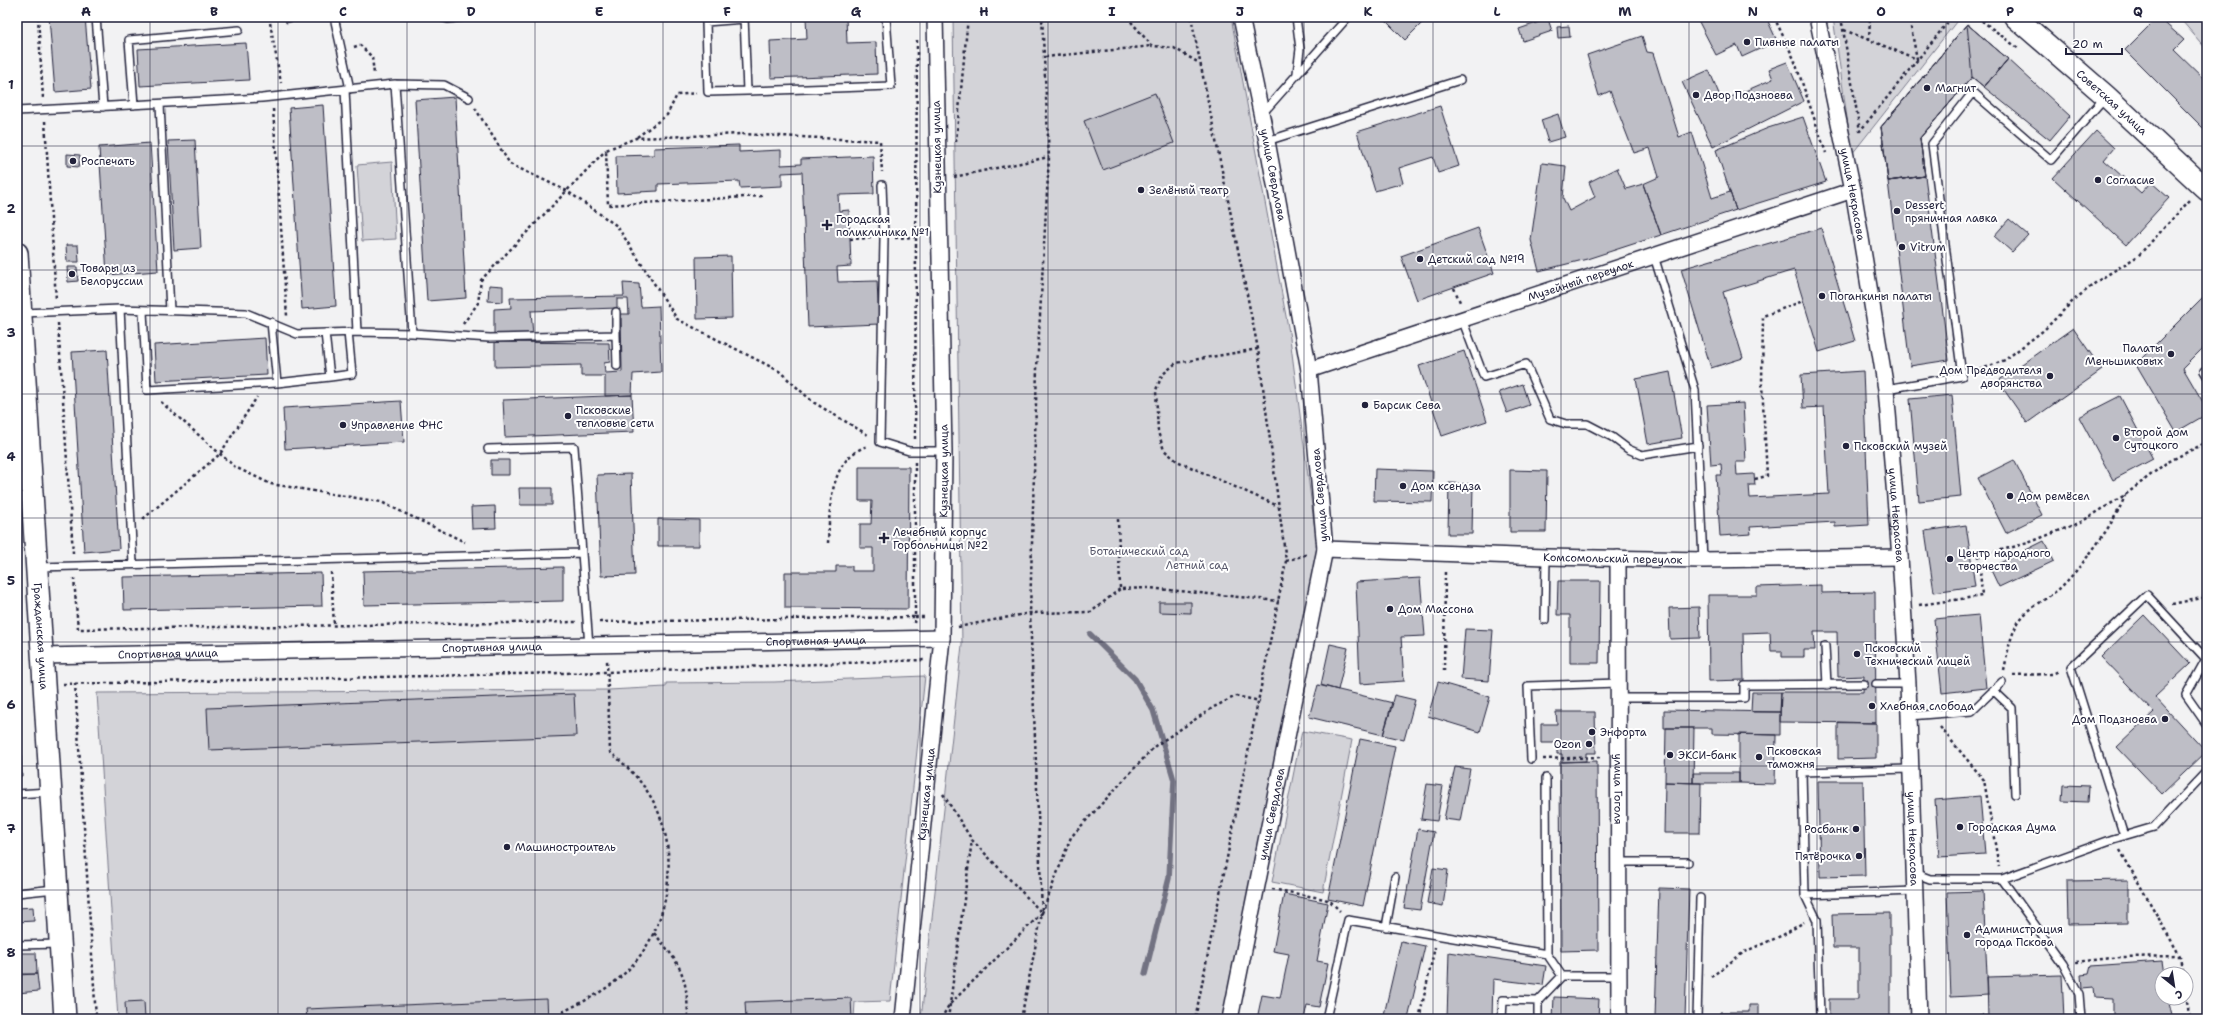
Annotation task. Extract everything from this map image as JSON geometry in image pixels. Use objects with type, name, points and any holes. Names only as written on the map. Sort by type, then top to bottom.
[{"type":"street","name":"Кузнецкая улица","points":[[903,1019],[942,638],[944,451],[931,17]]},
{"type":"street","name":"улица Свердлова","points":[[1230,1019],[1325,549],[1309,370],[1267,141],[1241,17]]},
{"type":"street","name":"улица Некрасова","points":[[1817,17],[1853,190],[1886,389],[1900,557],[1908,684],[1919,1019]]},
{"type":"street","name":"Советская улица","points":[[2015,17],[2106,96],[2199,194]]},
{"type":"street","name":"Музейный переулок","points":[[1309,370],[1462,313],[1654,256],[1853,190]]},
{"type":"street","name":"Гражданская улица","points":[[17,253],[65,1019]]},
{"type":"street","name":"Комсомольский переулок","points":[[1325,549],[1546,557],[1703,560],[1900,557]]},
{"type":"street","name":"улица Гоголя","points":[[1618,558],[1619,1019]]},
{"type":"street","name":"Спортивная улица","points":[[42,656],[942,638]]},
{"type":"lane","points":[[96,17],[103,107]]},
{"type":"lane","points":[[334,17],[342,50],[348,89],[357,332]]},
{"type":"lane","points":[[441,17],[448,19],[463,17]]},
{"type":"lane","points":[[747,91],[744,18],[706,22],[708,92],[747,91],[891,86],[886,17],[892,17]]},
{"type":"lane","points":[[1296,17],[1300,48],[1298,74]]},
{"type":"lane","points":[[1261,115],[1348,17]]},
{"type":"lane","points":[[134,105],[129,40],[239,30]]},
{"type":"lane","points":[[1267,141],[1460,80]]},
{"type":"lane","points":[[17,111],[272,97],[395,84],[444,85],[469,98]]},
{"type":"lane","points":[[395,84],[412,333]]},
{"type":"lane","points":[[1886,389],[1962,376],[1932,144],[1973,92],[2052,160],[2106,96]]},
{"type":"lane","points":[[160,104],[170,312]]},
{"type":"lane","points":[[882,185],[884,238],[880,442],[909,451],[944,451]]},
{"type":"lane","points":[[1654,256],[1695,390],[1703,560]]},
{"type":"lane","points":[[20,313],[57,313],[120,309],[170,312],[246,312],[297,334],[348,332],[412,333],[490,338],[616,335]]},
{"type":"lane","points":[[120,309],[134,564]]},
{"type":"lane","points":[[144,311],[147,390],[277,383],[352,374],[348,332]]},
{"type":"lane","points":[[616,312],[617,366]]},
{"type":"lane","points":[[1462,313],[1484,377],[1526,364],[1550,419],[1566,424],[1587,424],[1612,437],[1628,449],[1642,455],[1698,446]]},
{"type":"lane","points":[[271,322],[277,383]]},
{"type":"lane","points":[[325,333],[330,377]]},
{"type":"lane","points":[[488,450],[574,447],[589,646]]},
{"type":"lane","points":[[36,567],[582,553]]},
{"type":"lane","points":[[1545,620],[1546,557]]},
{"type":"lane","points":[[2124,836],[2071,667],[2147,595],[2206,658],[2186,695],[2207,725]]},
{"type":"lane","points":[[1825,646],[1827,685]]},
{"type":"lane","points":[[1909,716],[1972,711],[2002,682]]},
{"type":"lane","points":[[1531,759],[1528,686],[1618,683]]},
{"type":"lane","points":[[1618,698],[1744,698],[1744,685],[1864,684]]},
{"type":"lane","points":[[1876,684],[1908,684]]},
{"type":"lane","points":[[1993,690],[2012,708],[2015,794]]},
{"type":"lane","points":[[1820,1017],[1817,920],[1805,895],[1802,772],[1910,769]]},
{"type":"lane","points":[[1914,873],[1930,879],[2002,879],[2113,839],[2154,827],[2207,771]]},
{"type":"lane","points":[[1546,778],[1547,954],[1562,976]]},
{"type":"lane","points":[[17,794],[50,792]]},
{"type":"lane","points":[[1618,862],[1688,862]]},
{"type":"lane","points":[[1386,927],[1395,877]]},
{"type":"lane","points":[[2002,879],[2063,964],[2079,994],[2081,1019]]},
{"type":"lane","points":[[17,893],[56,889]]},
{"type":"lane","points":[[1805,895],[1915,891]]},
{"type":"lane","points":[[1697,1019],[1700,898]]},
{"type":"lane","points":[[1326,1019],[1348,920],[1547,954]]},
{"type":"lane","points":[[17,945],[60,944]]},
{"type":"lane","points":[[1538,1019],[1538,1001],[1562,976],[1618,976]]},
{"type":"lane","points":[[1502,1019],[1503,1000],[1538,1001]]},
{"type":"path","points":[[269,17],[284,96]]},
{"type":"path","points":[[941,1019],[949,1005],[1042,913],[1030,613],[1037,368],[1049,157],[1042,17]]},
{"type":"path","points":[[1127,17],[1152,46]]},
{"type":"path","points":[[1191,17],[1258,348],[1286,561],[1260,700],[1195,1019]]},
{"type":"path","points":[[1774,17],[1794,59],[1827,154]]},
{"type":"path","points":[[1841,17],[1860,130],[1952,17]]},
{"type":"path","points":[[1869,40],[1870,17]]},
{"type":"path","points":[[1909,17],[1917,59]]},
{"type":"path","points":[[2051,21],[2054,17]]},
{"type":"path","points":[[1843,30],[1917,59]]},
{"type":"path","points":[[342,50],[360,45],[372,57],[376,86]]},
{"type":"path","points":[[1045,57],[1152,46],[1174,48],[1200,63]]},
{"type":"path","points":[[454,336],[478,302],[481,280],[606,150],[636,138],[667,115],[677,95],[708,92]]},
{"type":"path","points":[[272,97],[288,330]]},
{"type":"path","points":[[469,98],[510,164],[567,191],[617,226],[677,319],[778,371],[813,402],[880,442]]},
{"type":"path","points":[[636,138],[741,134],[880,141],[882,185]]},
{"type":"path","points":[[606,150],[608,205],[762,196]]},
{"type":"path","points":[[952,178],[1049,157]]},
{"type":"path","points":[[1962,376],[2005,360],[2044,330],[2074,300],[2099,280],[2138,256],[2199,194]]},
{"type":"path","points":[[1454,288],[1462,313]]},
{"type":"path","points":[[1755,479],[1767,476],[1762,384],[1763,316],[1803,301]]},
{"type":"path","points":[[1258,348],[1176,363],[1171,367],[1162,375],[1156,390],[1158,432],[1164,450],[1177,461],[1278,506]]},
{"type":"path","points":[[132,528],[220,454],[266,383]]},
{"type":"path","points":[[147,390],[235,467],[271,484],[381,502],[492,555]]},
{"type":"path","points":[[828,544],[831,494],[842,467],[850,456],[862,448],[880,442]]},
{"type":"path","points":[[1917,605],[1982,596],[1979,556],[2028,544],[2081,522],[2125,495],[2166,463],[2207,442]]},
{"type":"path","points":[[2002,682],[2012,635],[2023,616],[2060,588],[2074,572],[2100,539],[2121,508],[2125,495]]},
{"type":"path","points":[[1118,520],[1120,589]]},
{"type":"path","points":[[331,559],[334,625]]},
{"type":"path","points":[[1444,671],[1446,566]]},
{"type":"path","points":[[958,627],[1030,613],[1091,612],[1120,589],[1149,588],[1279,601]]},
{"type":"path","points":[[2161,610],[2175,602],[2207,597]]},
{"type":"path","points":[[96,1019],[75,683],[608,672],[929,660],[913,638],[915,617]]},
{"type":"path","points":[[2002,682],[2015,674],[2052,674],[2071,667]]},
{"type":"path","points":[[564,1019],[564,1012],[595,997],[619,979],[639,957],[654,933],[666,900],[668,866],[665,832],[652,800],[632,771],[610,752],[608,672]]},
{"type":"path","points":[[1021,1019],[1042,913],[1071,837],[1155,746],[1214,707],[1236,696],[1260,700]]},
{"type":"path","points":[[1930,715],[1984,780],[2002,879]]},
{"type":"path","points":[[1531,759],[1606,757]]},
{"type":"path","points":[[940,789],[972,840],[1042,913]]},
{"type":"path","points":[[2113,839],[2180,956],[2181,966]]},
{"type":"path","points":[[948,1019],[972,840]]},
{"type":"path","points":[[1257,886],[1325,899],[1331,902],[1348,920]]},
{"type":"path","points":[[1698,1002],[1711,977],[1744,952],[1783,935],[1815,915]]},
{"type":"path","points":[[654,933],[674,956],[683,974],[687,996],[688,1019]]},
{"type":"path","points":[[1419,1019],[1438,936]]},
{"type":"path","points":[[2063,964],[2121,957],[2180,956]]},
{"type":"path","points":[[2188,1006],[2190,1019]]},
{"type":"path","points":[[1977,1019],[1977,1016],[1985,1015],[1985,1019]]},
{"type":"green space","name":"Ботанический сад","points":[[953,17],[1231,17],[1290,338],[1317,545],[1314,576],[1228,1019],[921,1019],[962,645]]},
{"type":"green space","points":[[1833,17],[1960,17],[1852,154]]},
{"type":"green space","points":[[2187,17],[2207,17],[2207,50],[2182,21]]},
{"type":"green space","points":[[392,162],[396,239],[362,241],[357,165]]},
{"type":"green space","name":"Машиностроитель","points":[[925,676],[890,1001],[855,1002],[854,1019],[118,1019],[97,693],[609,690],[666,687],[666,683],[774,682]]},
{"type":"green space","points":[[1302,731],[1352,740],[1323,892],[1272,882]]},
{"type":"building","points":[[49,17],[85,17],[91,89],[55,92]]},
{"type":"building","points":[[285,17],[311,17],[286,23]]},
{"type":"building","points":[[806,17],[846,17],[847,43],[876,42],[877,74],[771,78],[770,41],[807,39]]},
{"type":"building","points":[[1382,17],[1428,17],[1405,40]]},
{"type":"building","points":[[1702,17],[1766,17],[1777,41],[1742,57],[1737,45],[1716,55],[1699,22]]},
{"type":"building","points":[[2158,17],[2184,40],[2174,50],[2207,82],[2207,132],[2125,50]]},
{"type":"building","points":[[1548,19],[1552,31],[1523,41],[1519,29]]},
{"type":"building","points":[[1967,24],[2008,59],[1984,87],[1972,77],[1920,138],[1925,176],[1888,181],[1881,127]]},
{"type":"building","points":[[1967,24],[2008,59],[1984,87],[1972,77],[1920,138],[1925,176],[1888,181],[1881,127]]},
{"type":"building","points":[[1967,24],[1972,77],[1920,138],[1925,176],[1888,181],[1881,127]]},
{"type":"building","points":[[1569,26],[1570,37],[1558,38],[1557,27]]},
{"type":"building","points":[[1642,36],[1647,52],[1653,53],[1679,137],[1692,132],[1712,198],[1730,192],[1736,210],[1661,235],[1643,184],[1659,177],[1650,148],[1634,153],[1610,91],[1599,96],[1587,55]]},
{"type":"building","points":[[246,43],[249,80],[140,86],[138,49]]},
{"type":"building","points":[[2008,59],[2070,116],[2050,140],[1984,87]]},
{"type":"building","points":[[1787,62],[1804,101],[1713,147],[1682,82],[1709,70],[1722,101],[1773,79],[1769,69]]},
{"type":"building","points":[[1155,93],[1174,143],[1103,170],[1084,121]]},
{"type":"building","points":[[455,97],[466,298],[427,301],[415,100]]},
{"type":"building","points":[[323,105],[336,306],[302,309],[289,108]]},
{"type":"building","points":[[1440,106],[1459,166],[1438,173],[1433,157],[1399,168],[1403,183],[1375,191],[1357,132]]},
{"type":"building","points":[[1558,114],[1565,137],[1548,142],[1541,120]]},
{"type":"building","points":[[1803,117],[1826,182],[1736,210],[1716,150],[1768,128]]},
{"type":"building","points":[[2096,131],[2114,148],[2104,160],[2141,193],[2151,182],[2169,198],[2126,245],[2053,178]]},
{"type":"building","points":[[195,140],[201,248],[174,250],[168,141]]},
{"type":"building","points":[[150,143],[158,271],[107,275],[99,147]]},
{"type":"building","name":"Городская поликлиника №1","points":[[739,145],[739,152],[781,150],[781,165],[801,164],[801,159],[873,156],[874,194],[838,195],[839,211],[849,210],[851,266],[837,267],[838,282],[877,281],[879,324],[808,327],[802,172],[782,173],[782,186],[740,188],[739,181],[658,184],[658,191],[617,193],[616,156],[654,155],[654,148]]},
{"type":"building","name":"Роспечать","points":[[67,154],[80,155],[79,167],[67,166]]},
{"type":"building","points":[[1542,163],[1566,166],[1563,198],[1569,211],[1595,197],[1589,182],[1617,168],[1626,189],[1643,184],[1661,235],[1587,259],[1539,271],[1531,240]]},
{"type":"building","points":[[1925,176],[1949,360],[1910,366],[1888,181]]},
{"type":"building","points":[[2009,219],[2028,235],[2012,252],[1994,236]]},
{"type":"building","points":[[1478,228],[1494,273],[1417,300],[1401,256]]},
{"type":"building","name":"Поганкины палаты","points":[[1821,228],[1855,341],[1819,352],[1794,270],[1723,292],[1743,358],[1711,368],[1681,269]]},
{"type":"building","points":[[66,245],[78,245],[79,262],[67,262]]},
{"type":"building","points":[[731,256],[732,318],[697,319],[696,257]]},
{"type":"building","name":"Товары из Белоруссии","points":[[67,267],[77,267],[78,281],[68,282]]},
{"type":"building","points":[[623,283],[639,284],[641,307],[659,306],[661,372],[633,374],[632,395],[605,396],[605,376],[581,376],[581,365],[495,367],[495,342],[609,343],[610,362],[604,363],[605,373],[622,372],[621,314],[629,314],[628,299],[617,299],[617,308],[531,311],[533,335],[494,335],[494,309],[511,308],[510,298],[624,296]]},
{"type":"building","points":[[489,285],[503,286],[503,302],[488,301]]},
{"type":"building","name":"Палаты Меньшиковых","points":[[2207,293],[2207,344],[2183,368],[2207,409],[2207,414],[2176,432],[2136,364]]},
{"type":"building","name":"Дом Предводителя дворянства","points":[[2073,328],[2102,370],[2027,423],[1998,381]]},
{"type":"building","points":[[265,338],[267,375],[156,381],[154,345]]},
{"type":"building","points":[[107,350],[119,549],[84,552],[72,352]]},
{"type":"building","points":[[1464,351],[1487,421],[1442,436],[1419,366]]},
{"type":"building","name":"Псковский музей","points":[[1863,371],[1869,525],[1835,527],[1835,522],[1750,527],[1751,534],[1720,536],[1716,475],[1722,475],[1721,464],[1711,465],[1707,405],[1743,403],[1746,462],[1736,462],[1737,475],[1754,474],[1755,485],[1749,485],[1750,498],[1829,494],[1824,407],[1803,408],[1801,375]]},
{"type":"building","points":[[1670,372],[1682,438],[1648,444],[1636,379]]},
{"type":"building","points":[[1522,384],[1529,405],[1507,413],[1499,392]]},
{"type":"building","name":"Псковские тепловые сети","points":[[632,395],[634,432],[505,437],[503,400]]},
{"type":"building","points":[[1952,395],[1961,497],[1919,501],[1910,399]]},
{"type":"building","name":"Второй дом Сутоцкого","points":[[2120,396],[2153,459],[2113,480],[2079,417]]},
{"type":"building","name":"Управление ФНС","points":[[401,401],[404,442],[285,449],[283,408]]},
{"type":"building","points":[[491,460],[509,460],[509,475],[491,475]]},
{"type":"building","name":"Дом ремёсел","points":[[2014,460],[2042,515],[2006,533],[1978,478]]},
{"type":"building","name":"Лечебный корпус Горбольницы №2","points":[[859,467],[909,467],[908,609],[785,608],[785,572],[836,572],[836,566],[852,566],[852,571],[873,571],[873,548],[860,548],[860,524],[871,524],[872,501],[859,501]]},
{"type":"building","name":"Дом ксендза","points":[[1375,469],[1433,471],[1432,502],[1374,501]]},
{"type":"building","points":[[1510,470],[1547,471],[1546,532],[1510,532]]},
{"type":"building","points":[[631,474],[635,575],[601,576],[597,475]]},
{"type":"building","points":[[1449,483],[1473,484],[1472,534],[1448,534]]},
{"type":"building","points":[[519,488],[552,488],[552,505],[520,505]]},
{"type":"building","points":[[495,506],[496,528],[472,529],[471,507]]},
{"type":"building","points":[[658,519],[699,520],[699,546],[658,546]]},
{"type":"building","name":"Центр народного творчества","points":[[1966,525],[1975,586],[1934,592],[1925,531]]},
{"type":"building","points":[[2044,541],[2054,561],[1999,587],[1990,568]]},
{"type":"building","points":[[563,567],[563,601],[364,605],[363,571]]},
{"type":"building","points":[[321,573],[322,606],[124,610],[123,577]]},
{"type":"building","name":"Дом Масcона","points":[[1420,578],[1425,636],[1401,637],[1404,681],[1360,684],[1356,582]]},
{"type":"building","points":[[1558,581],[1600,581],[1599,663],[1570,663],[1570,615],[1557,615]]},
{"type":"building","name":"Псковский Технический лицей","points":[[1821,585],[1821,593],[1875,592],[1876,723],[1780,722],[1781,692],[1863,692],[1864,676],[1838,677],[1837,632],[1814,632],[1815,650],[1804,650],[1804,657],[1782,657],[1782,651],[1771,651],[1770,632],[1743,633],[1744,680],[1709,681],[1708,595],[1757,595],[1757,587]]},
{"type":"building","points":[[1159,602],[1191,602],[1191,613],[1159,612]]},
{"type":"building","points":[[1699,607],[1700,638],[1670,639],[1669,608]]},
{"type":"building","points":[[1979,615],[1986,688],[1942,693],[1934,619]]},
{"type":"building","points":[[2144,615],[2190,664],[2155,697],[2206,752],[2162,794],[2117,747],[2154,712],[2101,657]]},
{"type":"building","points":[[1465,629],[1493,630],[1489,681],[1461,679]]},
{"type":"building","points":[[1330,644],[1348,648],[1338,690],[1321,685]]},
{"type":"building","points":[[1438,682],[1490,697],[1480,732],[1428,716]]},
{"type":"building","points":[[1318,685],[1393,703],[1383,735],[1309,717]]},
{"type":"building","points":[[1752,692],[1781,692],[1780,712],[1751,712]]},
{"type":"building","points":[[574,694],[576,736],[209,750],[207,708]]},
{"type":"building","points":[[1394,695],[1415,700],[1404,740],[1383,735]]},
{"type":"building","points":[[1664,710],[1780,712],[1780,735],[1712,734],[1712,728],[1664,728]]},
{"type":"building","points":[[1556,712],[1595,712],[1596,753],[1586,753],[1586,761],[1562,762],[1562,754],[1557,754],[1557,743],[1541,743],[1541,724],[1557,724]]},
{"type":"building","points":[[1838,722],[1876,723],[1876,758],[1838,759]]},
{"type":"building","points":[[1666,728],[1694,728],[1693,783],[1665,782]]},
{"type":"building","points":[[1739,734],[1776,735],[1775,784],[1739,783]]},
{"type":"building","points":[[17,737],[20,737],[22,776],[17,776]]},
{"type":"building","points":[[1360,739],[1395,746],[1363,906],[1328,899]]},
{"type":"building","points":[[1597,761],[1598,950],[1561,951],[1560,762]]},
{"type":"building","points":[[1455,767],[1470,769],[1460,821],[1444,819]]},
{"type":"building","points":[[1693,773],[1739,773],[1739,783],[1693,783]]},
{"type":"building","points":[[1818,781],[1863,781],[1865,876],[1820,877]]},
{"type":"building","points":[[1665,782],[1701,783],[1700,833],[1664,833]]},
{"type":"building","points":[[1427,784],[1443,786],[1437,821],[1421,819]]},
{"type":"building","points":[[2063,785],[2089,786],[2088,802],[2062,801]]},
{"type":"building","name":"Городская Дума","points":[[1980,796],[1985,854],[1939,857],[1935,800]]},
{"type":"building","points":[[1418,829],[1434,832],[1420,910],[1404,908]]},
{"type":"building","points":[[1433,868],[1448,870],[1443,906],[1427,903]]},
{"type":"building","points":[[2128,880],[2128,923],[2068,924],[2067,881]]},
{"type":"building","points":[[1659,888],[1689,889],[1685,1018],[1655,1018]]},
{"type":"building","name":"Администрация города Пскова","points":[[1983,891],[1988,995],[1951,997],[1947,892]]},
{"type":"building","points":[[1284,894],[1328,903],[1317,961],[1328,963],[1319,1007],[1307,1005],[1304,1019],[1257,1019],[1262,995],[1280,998],[1289,954],[1273,951]]},
{"type":"building","points":[[33,907],[34,921],[17,922],[17,908]]},
{"type":"building","points":[[1890,913],[1890,1019],[1829,1019],[1829,999],[1859,999],[1859,948],[1833,948],[1832,914]]},
{"type":"building","points":[[1401,941],[1425,946],[1408,1019],[1383,1019]]},
{"type":"building","points":[[1449,952],[1546,966],[1543,985],[1493,979],[1492,1019],[1447,1019]]},
{"type":"building","points":[[20,953],[36,953],[37,974],[21,974]]},
{"type":"building","points":[[2162,961],[2163,966],[2154,966],[2154,1006],[2170,1006],[2173,1019],[2113,1019],[2113,998],[2095,997],[2094,987],[2082,988],[2081,975],[2089,974],[2091,966]]},
{"type":"building","points":[[37,974],[39,991],[17,993],[17,975]]},
{"type":"building","points":[[2062,975],[2064,1019],[1988,1019],[1987,977]]},
{"type":"building","points":[[1554,997],[1599,999],[1598,1019],[1553,1019]]},
{"type":"building","points":[[851,998],[852,1019],[746,1019],[745,1002]]},
{"type":"building","points":[[547,999],[548,1019],[307,1019],[306,1009]]},
{"type":"building","points":[[144,1001],[145,1019],[126,1019],[125,1002]]},
{"type":"building","points":[[1749,1005],[1759,1005],[1759,1017],[1796,1019],[1720,1019],[1720,1012],[1749,1012]]},
{"type":"waterway","points":[[1090,634],[1135,679],[1153,710],[1174,780],[1169,878],[1145,974]]},
{"type":"place","name":"Пивные палаты","points":[[1747,42]]},
{"type":"place","name":"Магнит","points":[[1927,88]]},
{"type":"place","name":"Двор Подзноева","points":[[1696,95]]},
{"type":"place","name":"Роспечать","points":[[73,161]]},
{"type":"place","name":"Согласие","points":[[2098,180]]},
{"type":"place","name":"Зелёный театр","points":[[1141,190]]},
{"type":"place","name":"Dessert пряничная лавка","points":[[1897,211]]},
{"type":"place","name":"Городская поликлиника №1","points":[[827,225]]},
{"type":"place","name":"Vitrum","points":[[1902,247]]},
{"type":"place","name":"Детский сад №19","points":[[1420,259]]},
{"type":"place","name":"Товары из Белоруссии","points":[[72,274]]},
{"type":"place","name":"Поганкины палаты","points":[[1822,296]]},
{"type":"place","name":"Палаты Меньшиковых","points":[[2171,354]]},
{"type":"place","name":"Дом Предводителя дворянства","points":[[2050,376]]},
{"type":"place","name":"Барсик Сева","points":[[1365,405]]},
{"type":"place","name":"Псковские тепловые сети","points":[[568,416]]},
{"type":"place","name":"Управление ФНС","points":[[343,425]]},
{"type":"place","name":"Второй дом Сутоцкого","points":[[2116,438]]},
{"type":"place","name":"Псковский музей","points":[[1846,446]]},
{"type":"place","name":"Дом ксендза","points":[[1403,486]]},
{"type":"place","name":"Дом ремёсел","points":[[2010,496]]},
{"type":"place","name":"Лечебный корпус Горбольницы №2","points":[[884,538]]},
{"type":"place","name":"Центр народного творчества","points":[[1950,559]]},
{"type":"place","name":"Дом Масcона","points":[[1390,609]]},
{"type":"place","name":"Псковский Технический лицей","points":[[1857,654]]},
{"type":"place","name":"Хлебная слобода","points":[[1872,706]]},
{"type":"place","name":"Дом Подзноева","points":[[2165,719]]},
{"type":"place","name":"Энфорта","points":[[1592,732]]},
{"type":"place","name":"Ozon","points":[[1589,744]]},
{"type":"place","name":"ЭКСИ-банк","points":[[1670,755]]},
{"type":"place","name":"Псковская таможня","points":[[1759,757]]},
{"type":"place","name":"Городская Дума","points":[[1960,827]]},
{"type":"place","name":"Росбанк","points":[[1856,829]]},
{"type":"place","name":"Машиностроитель","points":[[507,847]]},
{"type":"place","name":"Пятёрочка","points":[[1859,856]]},
{"type":"place","name":"Администрация города Пскова","points":[[1967,935]]},
{"type":"park label","name":"Летний сад","points":[[1197,565]]}]
